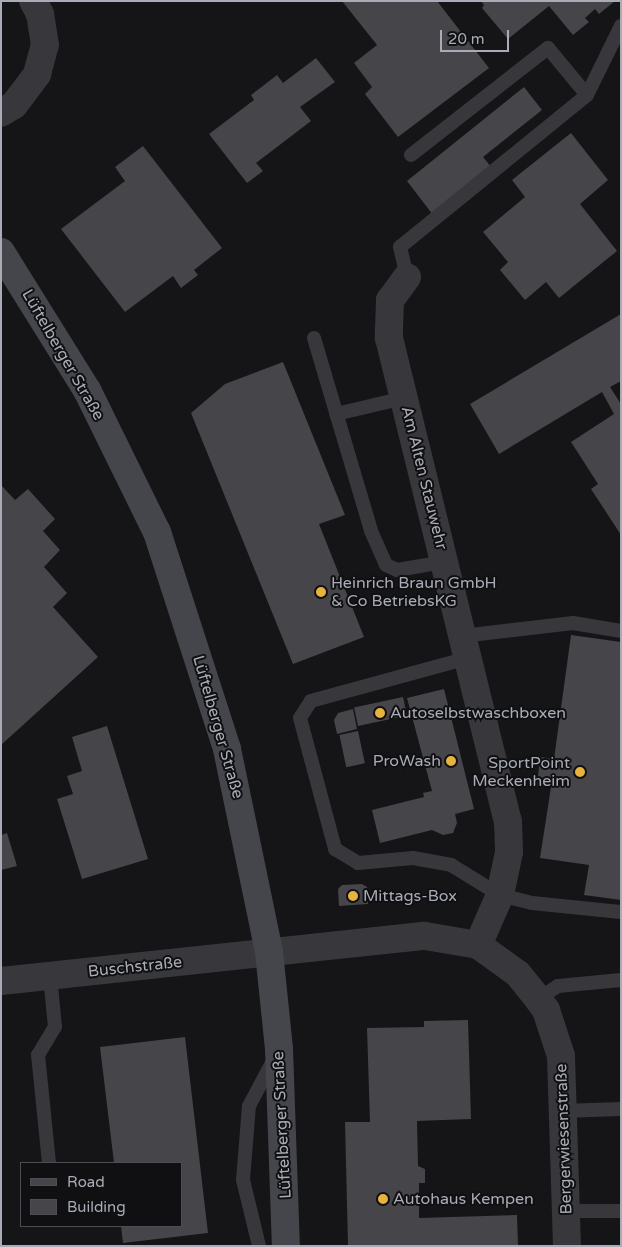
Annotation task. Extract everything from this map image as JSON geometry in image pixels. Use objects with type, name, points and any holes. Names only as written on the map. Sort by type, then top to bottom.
[{"type":"main road","name":"Lüftelberger Straße","points":[[1,252],[87,390],[157,532],[227,748],[270,952],[279,1049],[286,1246]]},
{"type":"street","points":[[1,113],[14,104],[37,74],[45,45],[40,14],[33,1]]},
{"type":"street","name":"Am Alten Stauwehr","points":[[407,276],[390,300],[389,338],[508,821],[509,852],[500,895],[478,945]]},
{"type":"street","name":"Bergerwiesenstraße","points":[[270,952],[425,936],[478,945],[518,974],[546,1010],[562,1056],[567,1246]]},
{"type":"street","name":"Buschstraße","points":[[1,981],[270,952]]},
{"type":"lane","name":"Am Alten Stauwehr","points":[[407,276],[400,248],[587,95],[621,26]]},
{"type":"lane","points":[[412,155],[548,48],[587,95]]},
{"type":"lane","points":[[314,338],[371,531],[386,564],[397,570],[444,562]]},
{"type":"lane","points":[[336,414],[404,398]]},
{"type":"lane","points":[[621,631],[573,623],[465,647],[311,701],[300,718],[334,849],[358,863],[413,858],[451,865],[500,895],[532,903],[621,912]]},
{"type":"lane","points":[[49,1162],[38,1055],[55,1027],[50,976]]},
{"type":"lane","points":[[538,999],[558,986],[621,980]]},
{"type":"lane","points":[[259,1246],[243,1180],[249,1106],[279,1049]]},
{"type":"lane","points":[[564,1111],[621,1109]]},
{"type":"lane","points":[[567,1211],[621,1212]]},
{"type":"building","points":[[342,1],[437,1],[489,68],[398,137],[365,94],[372,87],[354,63],[377,45]]},
{"type":"building","points":[[481,1],[615,1],[599,14],[595,9],[585,18],[589,22],[573,35],[549,6],[508,39],[482,8],[484,5]]},
{"type":"building","points":[[316,58],[335,82],[300,107],[311,121],[256,163],[263,171],[247,183],[209,134],[254,100],[251,95],[277,75],[283,83]]},
{"type":"building","points":[[524,87],[542,110],[483,157],[492,168],[433,215],[407,181]]},
{"type":"building","points":[[571,133],[608,180],[580,204],[617,251],[559,298],[546,282],[525,300],[500,270],[508,262],[483,232],[525,197],[512,180]]},
{"type":"building","points":[[143,146],[222,248],[194,270],[198,275],[181,288],[173,276],[125,312],[61,229],[125,181],[115,167]]},
{"type":"building","points":[[621,314],[621,381],[610,387],[621,404],[621,535],[591,489],[598,484],[571,442],[614,414],[602,392],[499,454],[470,404]]},
{"type":"building","points":[[283,362],[345,515],[319,524],[364,637],[293,664],[191,413],[225,384]]},
{"type":"building","points":[[1,485],[15,500],[28,489],[55,519],[43,531],[60,550],[44,567],[67,593],[53,607],[98,657],[1,745]]},
{"type":"building","name":"SportPoint Meckenheim","points":[[571,635],[621,642],[621,900],[584,895],[589,865],[540,858],[551,787],[537,786],[540,757],[554,759]]},
{"type":"building","points":[[444,689],[474,809],[455,814],[457,823],[453,833],[443,835],[432,830],[380,843],[372,810],[424,797],[423,793],[432,791],[407,698]]},
{"type":"building","name":"Autoselbstwaschboxen","points":[[403,697],[407,716],[358,726],[354,707]]},
{"type":"building","points":[[353,709],[357,729],[337,734],[334,720],[338,713]]},
{"type":"building","points":[[107,726],[148,859],[82,879],[57,799],[73,794],[67,776],[82,771],[72,737]]},
{"type":"building","name":"Autoselbstwaschboxen","points":[[358,731],[365,763],[346,767],[339,735]]},
{"type":"building","points":[[7,833],[17,866],[1,870],[1,835]]},
{"type":"building","name":"Mittags-Box","points":[[362,884],[367,887],[368,904],[339,906],[338,889],[342,885]]},
{"type":"building","points":[[468,1020],[471,1119],[417,1121],[418,1166],[425,1169],[425,1183],[419,1183],[419,1218],[517,1215],[518,1246],[348,1246],[345,1122],[370,1122],[367,1028],[424,1027],[424,1021]]},
{"type":"building","points":[[185,1037],[208,1233],[123,1243],[121,1227],[182,1227],[182,1162],[114,1162],[100,1047]]},
{"type":"place","name":"Heinrich Braun GmbH & Co BetriebsKG","points":[[321,592]]},
{"type":"place","name":"Autoselbstwaschboxen","points":[[380,713]]},
{"type":"place","name":"ProWash","points":[[451,761]]},
{"type":"place","name":"SportPoint Meckenheim","points":[[580,772]]},
{"type":"place","name":"Mittags-Box","points":[[353,896]]},
{"type":"place","name":"Autohaus Kempen","points":[[383,1199]]}]
